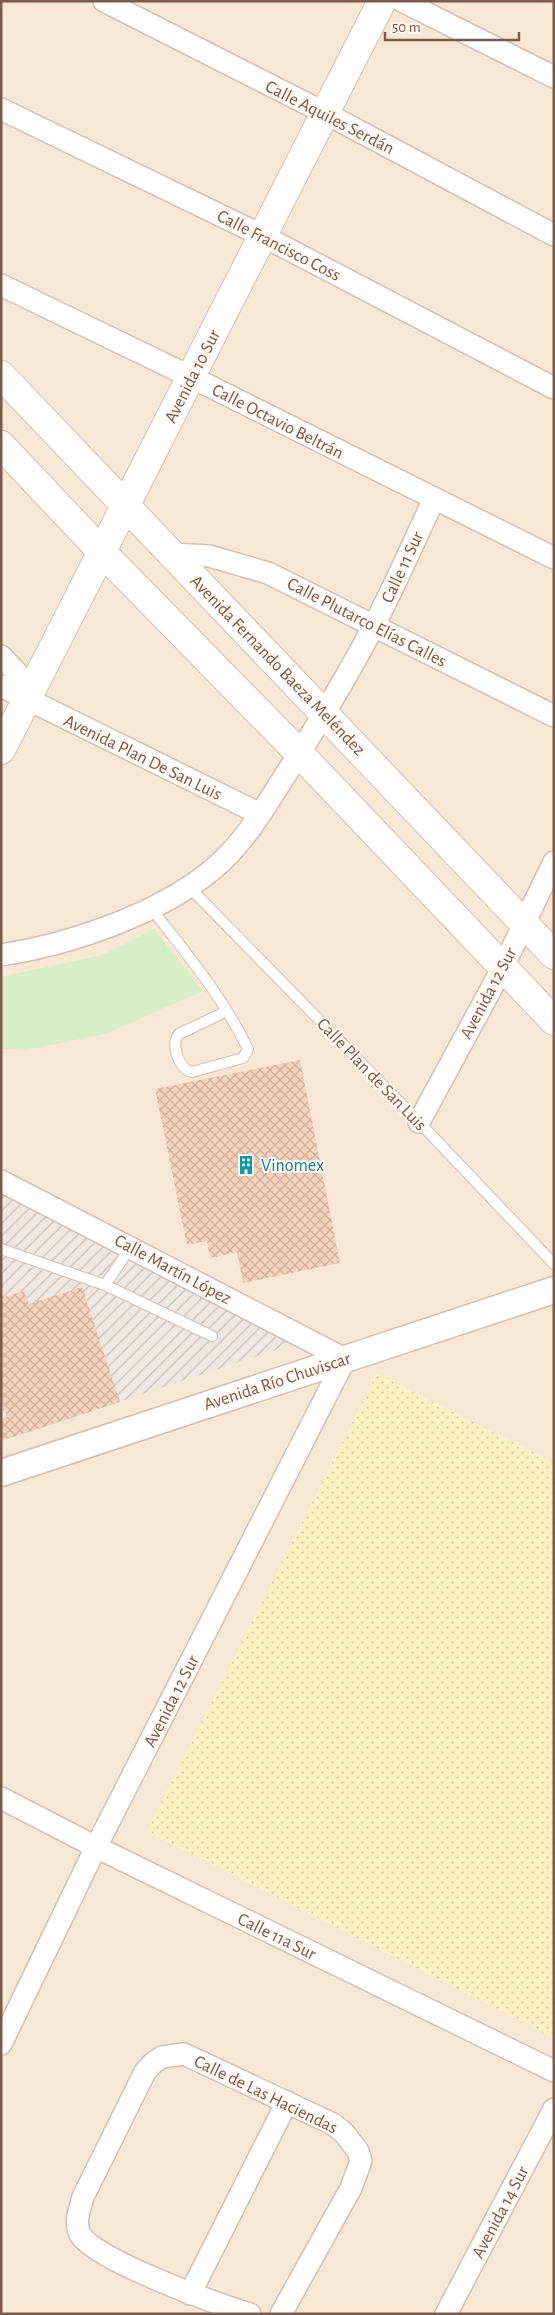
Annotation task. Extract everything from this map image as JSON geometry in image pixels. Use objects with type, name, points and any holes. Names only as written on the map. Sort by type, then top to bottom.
[{"type":"main road","name":"Avenida 10 Sur","points":[[1,750],[382,1]]},
{"type":"main road","name":"Avenida Fernando Baeza Meléndez","points":[[1,375],[554,955]]},
{"type":"main road","points":[[1,445],[102,552],[299,753],[554,1022]]},
{"type":"street","name":"Calle Aquiles Serdán","points":[[104,1],[325,114],[554,235]]},
{"type":"street","points":[[402,1],[554,77]]},
{"type":"street","name":"Calle Francisco Coss","points":[[1,109],[263,236],[554,388]]},
{"type":"street","name":"Calle Octavio Beltrán","points":[[1,285],[191,377],[554,558]]},
{"type":"street","name":"Calle 11 Sur","points":[[1,955],[37,950],[78,937],[151,908],[189,887],[234,850],[260,814],[299,753],[374,625],[434,499]]},
{"type":"street","name":"Calle Plutarco Elías Calles","points":[[172,554],[209,556],[268,573],[554,716]]},
{"type":"street","points":[[1,656],[30,694]]},
{"type":"street","name":"Avenida Plan De San Luis","points":[[1,686],[30,694],[260,814]]},
{"type":"street","name":"Avenida 12 Sur","points":[[420,1122],[503,968],[554,862]]},
{"type":"street","name":"Calle Martín López","points":[[1,1181],[131,1246],[345,1359]]},
{"type":"street","name":"Avenida Río Chuviscar","points":[[1,1473],[554,1290]]},
{"type":"street","name":"Avenida 12 Sur","points":[[1,2044],[96,1847],[345,1359]]},
{"type":"street","name":"Calle 11a Sur","points":[[1,1798],[96,1847],[554,2071]]},
{"type":"street","name":"Calle de Las Haciendas","points":[[250,2314],[190,2294],[101,2252],[86,2243],[80,2235],[77,2219],[83,2197],[141,2081],[153,2063],[162,2057],[184,2054],[333,2124],[344,2133],[358,2151],[361,2161],[351,2188],[281,2314]]},
{"type":"street","points":[[190,2294],[287,2102]]},
{"type":"street","name":"Avenida 14 Sur","points":[[446,2314],[554,2109]]},
{"type":"lane","name":"Calle Plan de San Luis","points":[[189,887],[420,1122],[554,1264]]},
{"type":"lane","points":[[151,908],[207,980],[227,1011],[239,1030],[248,1049],[248,1053],[243,1058],[192,1072],[182,1068],[174,1044],[175,1039],[179,1034],[227,1011]]},
{"type":"lane","points":[[106,1285],[131,1246]]},
{"type":"lane","points":[[1,1249],[106,1285],[212,1336]]},
{"type":"shaded area","points":[[1,1],[554,1],[554,2314],[1,2314]]},
{"type":"shaded area","points":[[1,1193],[294,1344],[1,1441]]},
{"type":"sand","points":[[377,1373],[554,1463],[554,2038],[147,1831]]},
{"type":"green space","points":[[154,929],[203,991],[105,1034],[26,1050],[1,1049],[1,977],[102,955]]},
{"type":"building","name":"Vinomex","points":[[300,1060],[340,1263],[243,1283],[237,1252],[210,1258],[207,1241],[187,1245],[155,1089]]},
{"type":"building","points":[[82,1287],[120,1402],[1,1441],[1,1419],[7,1417],[1,1399],[1,1298],[24,1291],[29,1304]]},
{"type":"place","name":"Vinomex","points":[[246,1165]]}]
